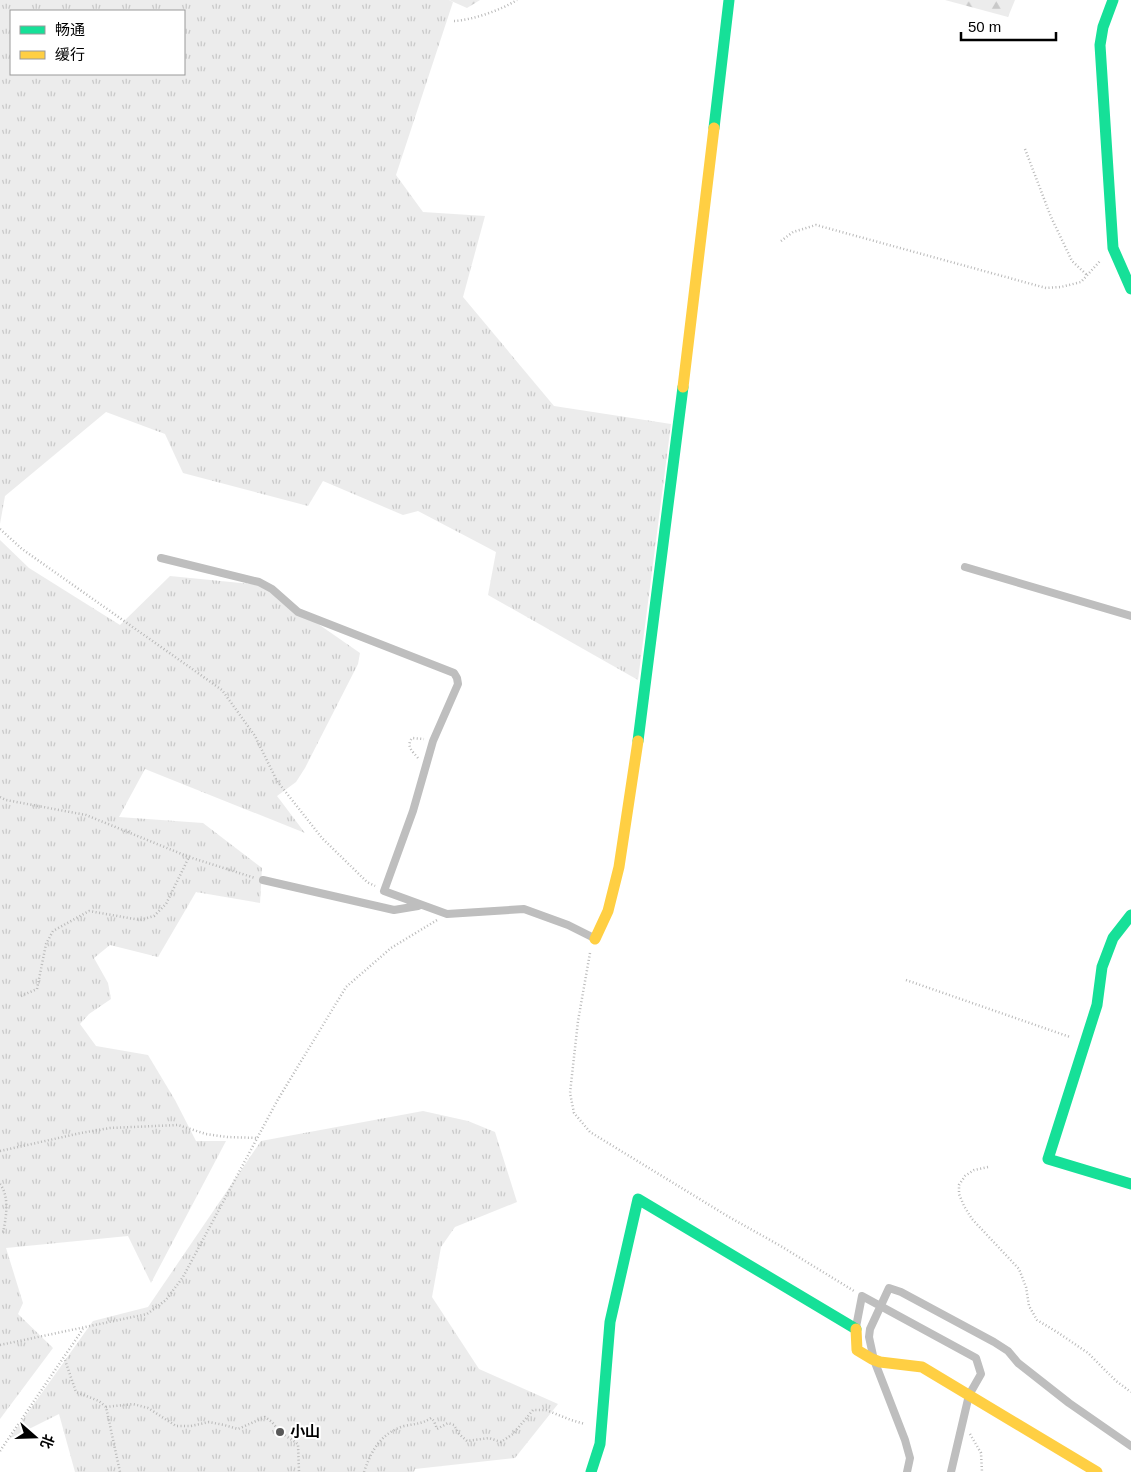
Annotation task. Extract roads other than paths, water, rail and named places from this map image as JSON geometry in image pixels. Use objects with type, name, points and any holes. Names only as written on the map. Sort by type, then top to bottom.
[{"type":"street","points":[[595,939],[608,911],[619,867],[634,775],[689,339],[729,0]]},
{"type":"street","points":[[1113,0],[1103,27],[1100,45],[1113,248],[1131,290]]},
{"type":"street","points":[[1131,915],[1114,938],[1102,967],[1097,1005],[1048,1159],[1131,1184]]},
{"type":"street","points":[[591,1472],[600,1444],[610,1322],[638,1198],[856,1328],[857,1350],[874,1360],[890,1364],[922,1367],[1097,1472]]},
{"type":"lane","points":[[161,558],[258,582],[272,589],[298,612],[454,673],[458,678],[458,684],[433,741],[413,811],[384,891],[447,914],[524,909],[595,939]]},
{"type":"lane","points":[[965,567],[1131,616]]},
{"type":"lane","points":[[264,880],[394,910],[420,905]]},
{"type":"lane","points":[[907,1472],[910,1458],[905,1440],[874,1360],[869,1337],[870,1329],[888,1288],[901,1292],[1008,1351],[1018,1363],[1131,1446]]},
{"type":"lane","points":[[856,1328],[862,1296],[976,1358],[982,1374],[969,1395],[951,1472]]},
{"type":"place","name":"小山","points":[[280,1432]]}]
